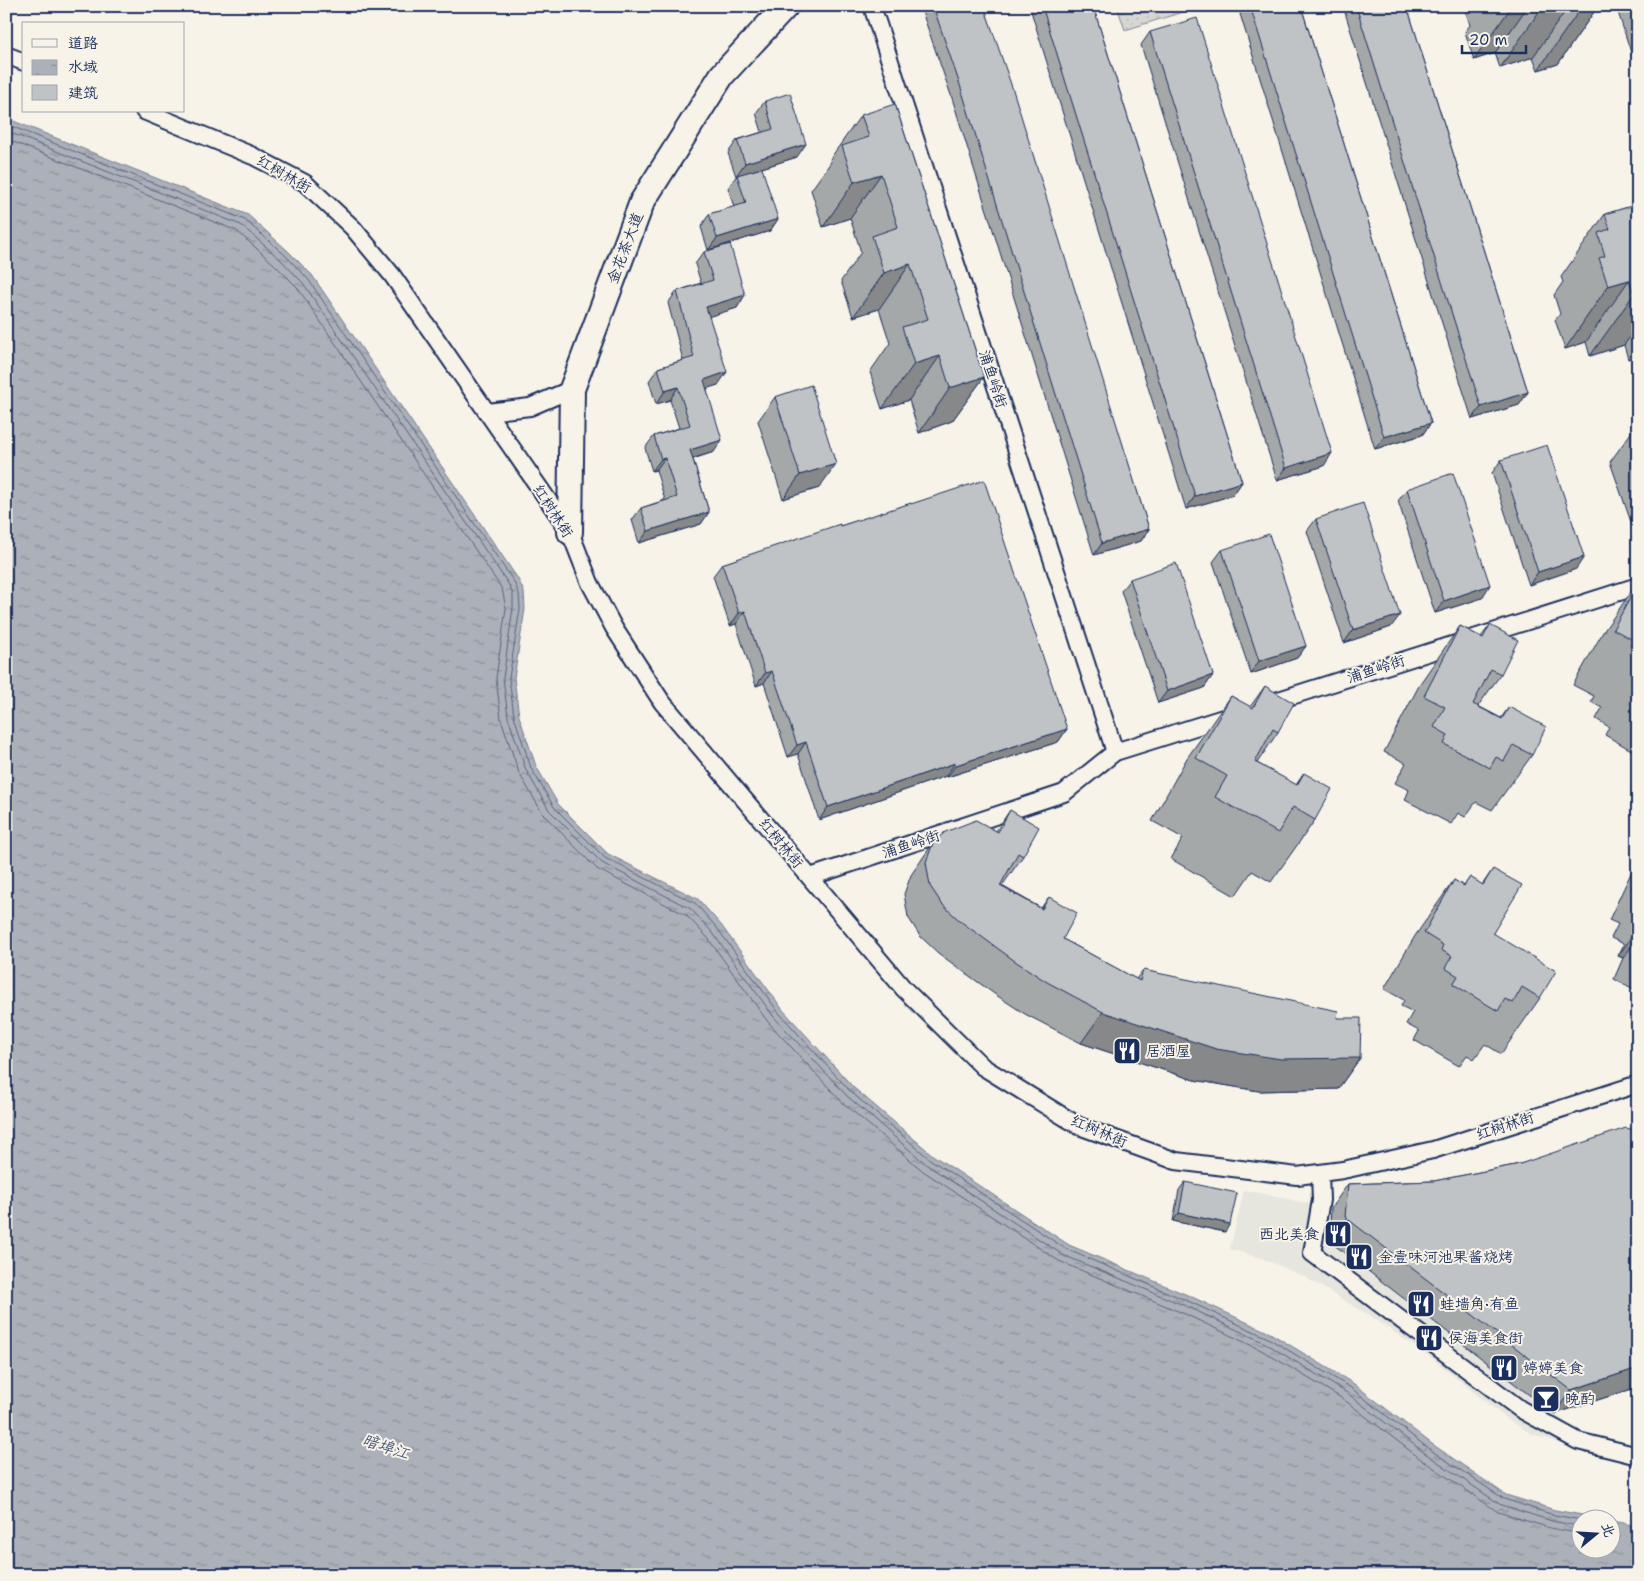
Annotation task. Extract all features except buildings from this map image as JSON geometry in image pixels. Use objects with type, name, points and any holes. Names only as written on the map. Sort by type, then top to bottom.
[{"type":"street","name":"金花茶大道","points":[[570,532],[572,389],[642,202],[722,75],[786,6]]},
{"type":"street","name":"浦鱼岭街","points":[[872,6],[1115,752]]},
{"type":"street","points":[[6,55],[22,61]]},
{"type":"street","name":"红树林街","points":[[146,112],[253,156],[305,183],[354,228],[392,275],[570,532],[590,583],[614,628],[662,702],[904,989],[983,1067],[1079,1126],[1176,1162],[1297,1176],[1320,1174],[1433,1150],[1638,1084]]},
{"type":"street","points":[[487,412],[530,407],[572,389]]},
{"type":"street","name":"浦鱼岭街","points":[[810,878],[1064,793],[1115,752],[1638,586]]},
{"type":"street","points":[[1320,1174],[1321,1200],[1312,1253],[1520,1409],[1578,1441],[1638,1456]]},
{"type":"shaded area","points":[[1117,6],[1202,6],[1125,30]]},
{"type":"shaded area","name":"侯海美食街","points":[[1244,1190],[1331,1208],[1329,1242],[1579,1433],[1638,1461],[1571,1447],[1532,1434],[1508,1420],[1433,1359],[1372,1317],[1303,1276],[1261,1258],[1230,1249]]},
{"type":"water","name":"暗埠江","points":[[6,118],[248,215],[312,275],[518,579],[524,592],[525,609],[514,678],[519,716],[536,766],[558,804],[608,854],[698,899],[721,925],[783,1010],[854,1088],[934,1156],[1069,1245],[1192,1297],[1270,1333],[1354,1384],[1432,1444],[1506,1495],[1572,1513],[1572,1558],[1622,1558],[1622,1523],[1638,1526],[1638,1575],[6,1575]]},
{"type":"place","name":"居酒屋","points":[[1127,1051]]},
{"type":"place","name":"西北美食","points":[[1338,1234]]},
{"type":"place","name":"金壹味河池果酱烧烤","points":[[1359,1257]]},
{"type":"place","name":"蛙墙角·有鱼","points":[[1421,1304]]},
{"type":"place","name":"侯海美食街","points":[[1429,1338]]},
{"type":"place","name":"婷婷美食","points":[[1504,1368]]},
{"type":"place","name":"晚酌","points":[[1546,1399]]}]
